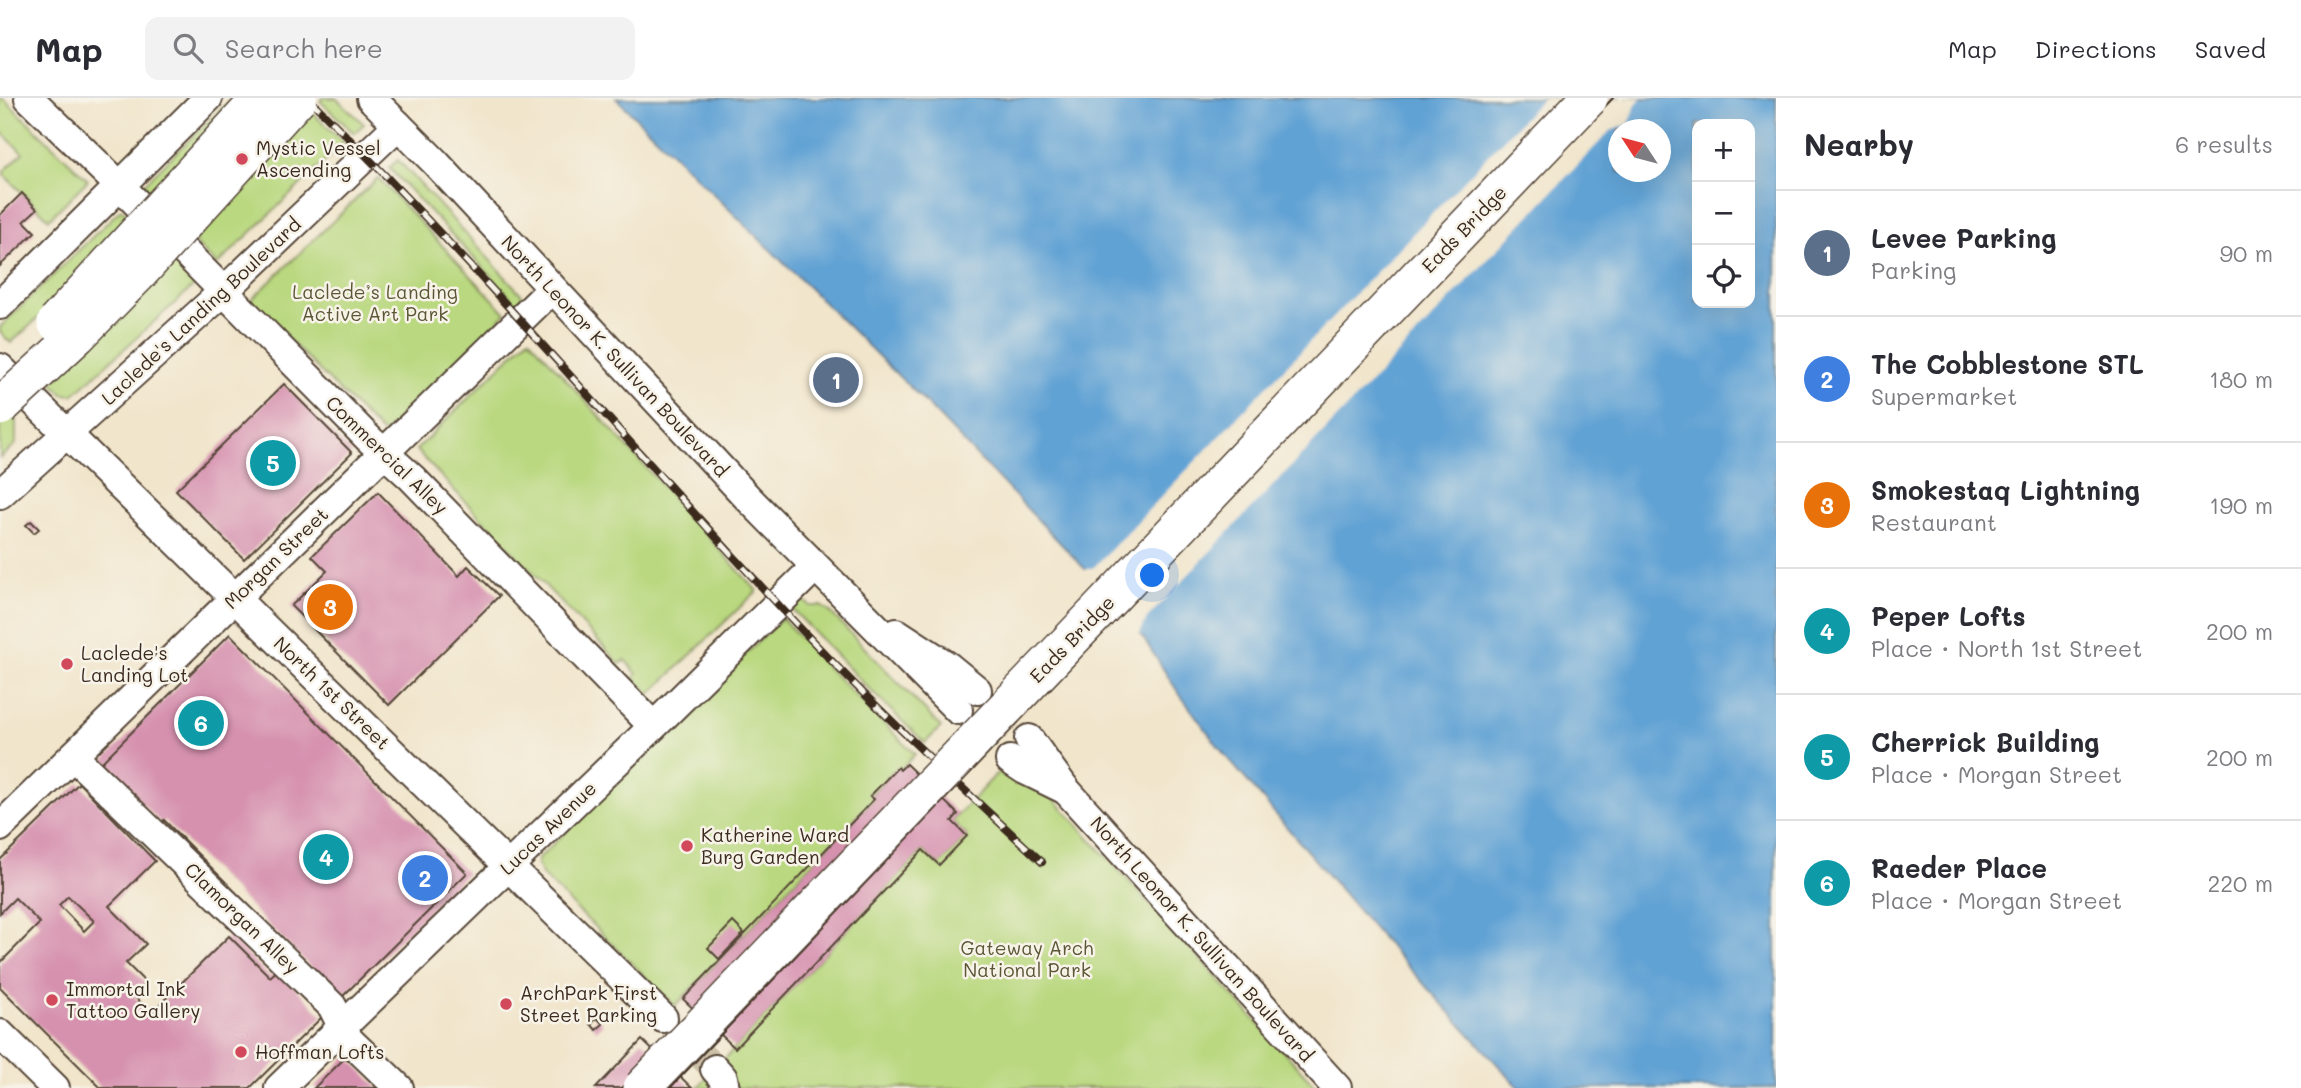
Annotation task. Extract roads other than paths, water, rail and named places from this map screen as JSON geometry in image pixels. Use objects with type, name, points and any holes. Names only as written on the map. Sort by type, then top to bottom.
[{"type":"main road","points":[[0,374],[60,318],[261,98]]},
{"type":"main road","points":[[0,407],[77,336],[137,275],[298,98]]},
{"type":"main road","name":"Eads Bridge","points":[[642,1088],[1589,98]]},
{"type":"street","name":"Commercial Alley","points":[[29,98],[412,478],[653,726]]},
{"type":"street","points":[[0,305],[208,98]]},
{"type":"street","name":"North Leonor K. Sullivan Boulevard","points":[[371,98],[815,567],[862,611],[925,650],[967,700]]},
{"type":"street","name":"Laclede's Landing Boulevard","points":[[0,494],[223,292],[398,125]]},
{"type":"street","name":"Morgan Street","points":[[0,827],[552,289]]},
{"type":"street","name":"North 1st Street","points":[[0,368],[663,1018]]},
{"type":"street","name":"Lucas Avenue","points":[[278,1088],[815,567]]},
{"type":"street","name":"North Leonor K. Sullivan Boulevard","points":[[1020,750],[1066,790],[1337,1088]]},
{"type":"street","name":"Clamorgan Alley","points":[[73,756],[332,1006],[355,1046],[399,1088]]},
{"type":"street","points":[[0,1034],[55,1088]]},
{"type":"water","points":[[616,98],[1776,98],[1776,1088],[1519,1088],[1380,936],[1224,754],[1178,692],[1144,639],[1086,570],[925,402]]},
{"type":"tunnel","points":[[672,1027],[715,1069]]},
{"type":"tram line","points":[[622,1088],[1571,98]]},
{"type":"tram line","points":[[670,1088],[1613,98]]},
{"type":"railway","points":[[308,98],[440,233],[823,652],[1042,862]]},
{"type":"place","name":"Mystic Vessel Ascending","points":[[242,159]]},
{"type":"place","name":"Levee Parking","points":[[836,380]]},
{"type":"place","name":"Cherrick Building","points":[[273,463]]},
{"type":"place","name":"Smokestaq Lightning","points":[[330,607]]},
{"type":"place","name":"Laclede's Landing Lot","points":[[67,664]]},
{"type":"place","name":"Raeder Place","points":[[201,723]]},
{"type":"place","name":"Katherine Ward Burg Garden","points":[[687,846]]},
{"type":"place","name":"Peper Lofts","points":[[326,857]]},
{"type":"place","name":"The Cobblestone STL","points":[[425,878]]},
{"type":"place","name":"Immortal Ink Tattoo Gallery","points":[[52,1000]]},
{"type":"place","name":"ArchPark First Street Parking","points":[[506,1004]]},
{"type":"place","name":"Hoffman Lofts","points":[[241,1052]]},
{"type":"park label","name":"Laclede’s Landing Active Art Park","points":[[375,303]]},
{"type":"park label","name":"Gateway Arch National Park","points":[[1027,959]]}]
